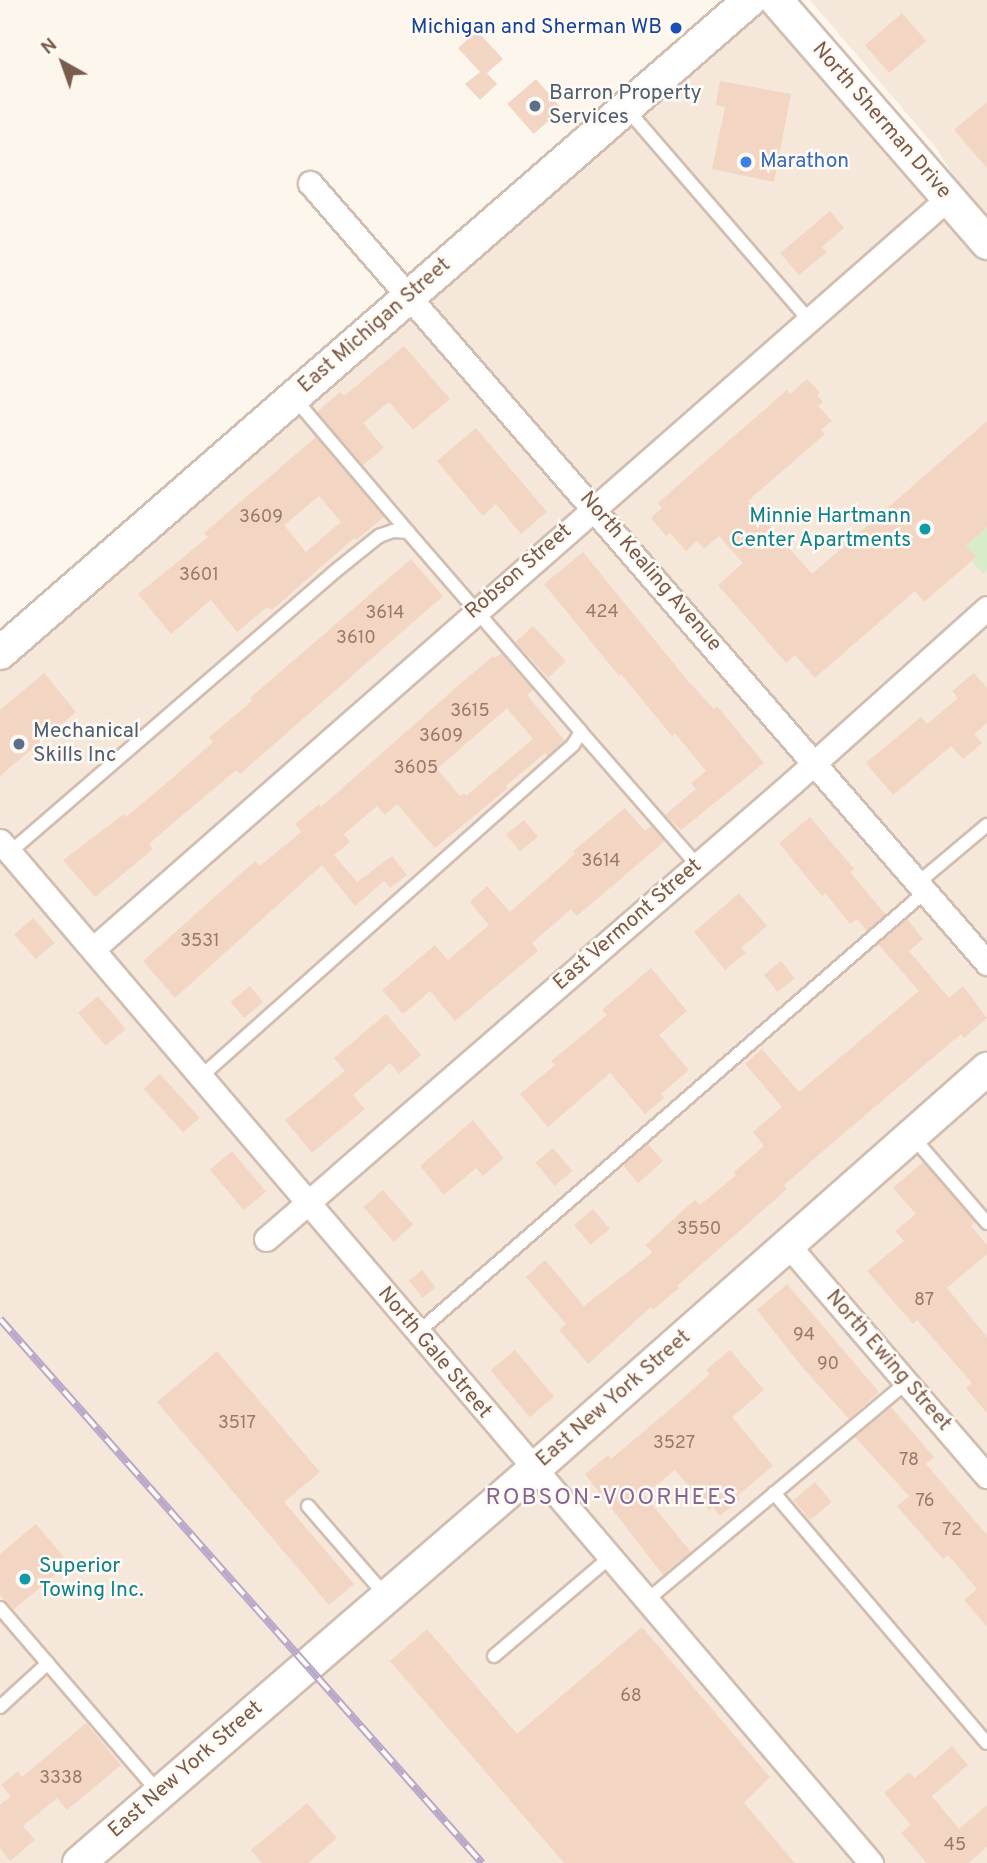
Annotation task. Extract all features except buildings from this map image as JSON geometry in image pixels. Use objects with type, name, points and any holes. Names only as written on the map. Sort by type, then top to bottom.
[{"type":"main road","name":"East Michigan Street","points":[[0,653],[750,0]]},
{"type":"main road","name":"North Sherman Drive","points":[[776,0],[987,243]]},
{"type":"main road","name":"East New York Street","points":[[79,1863],[533,1470],[987,1069]]},
{"type":"street","name":"North Kealing Avenue","points":[[310,183],[987,962]]},
{"type":"street","name":"Robson Street","points":[[93,949],[593,507],[948,198]]},
{"type":"street","name":"East Vermont Street","points":[[266,1239],[987,608]]},
{"type":"street","name":"North Gale Street","points":[[5,846],[533,1470],[871,1863]]},
{"type":"street","name":"North Ewing Street","points":[[788,1245],[987,1476]]},
{"type":"lane","points":[[626,108],[808,319]]},
{"type":"lane","points":[[293,398],[475,612],[697,864]]},
{"type":"lane","points":[[5,846],[379,536],[393,531],[408,532]]},
{"type":"lane","points":[[201,1077],[573,745],[581,732]]},
{"type":"lane","points":[[417,1333],[923,887],[987,825]]},
{"type":"lane","points":[[912,1136],[987,1223]]},
{"type":"lane","points":[[646,1601],[906,1382]]},
{"type":"lane","points":[[774,1493],[987,1743]]},
{"type":"lane","points":[[308,1506],[387,1596]]},
{"type":"lane","points":[[494,1656],[609,1558]]},
{"type":"lane","points":[[0,1608],[159,1793]]},
{"type":"lane","points":[[0,1707],[48,1664]]},
{"type":"shaded area","points":[[758,0],[987,247],[987,1863],[0,1863],[0,641]]},
{"type":"shaded area","points":[[810,0],[987,0],[987,221],[967,198],[937,149]]},
{"type":"green space","points":[[987,527],[987,570],[983,574],[972,561],[976,557],[966,546]]},
{"type":"railway","points":[[0,1319],[482,1863]]},
{"type":"place","name":"Michigan and Sherman WB","points":[[676,28]]},
{"type":"place","name":"Barron Property Services","points":[[535,106]]},
{"type":"place","name":"Marathon","points":[[746,162]]},
{"type":"place","name":"Minnie Hartmann Center Apartments","points":[[925,529]]},
{"type":"place","name":"Mechanical Skills Inc","points":[[19,744]]},
{"type":"place","name":"Superior Towing Inc.","points":[[25,1579]]},
{"type":"district","name":"ROBSON-VOORHEES","points":[[612,1499]]}]
